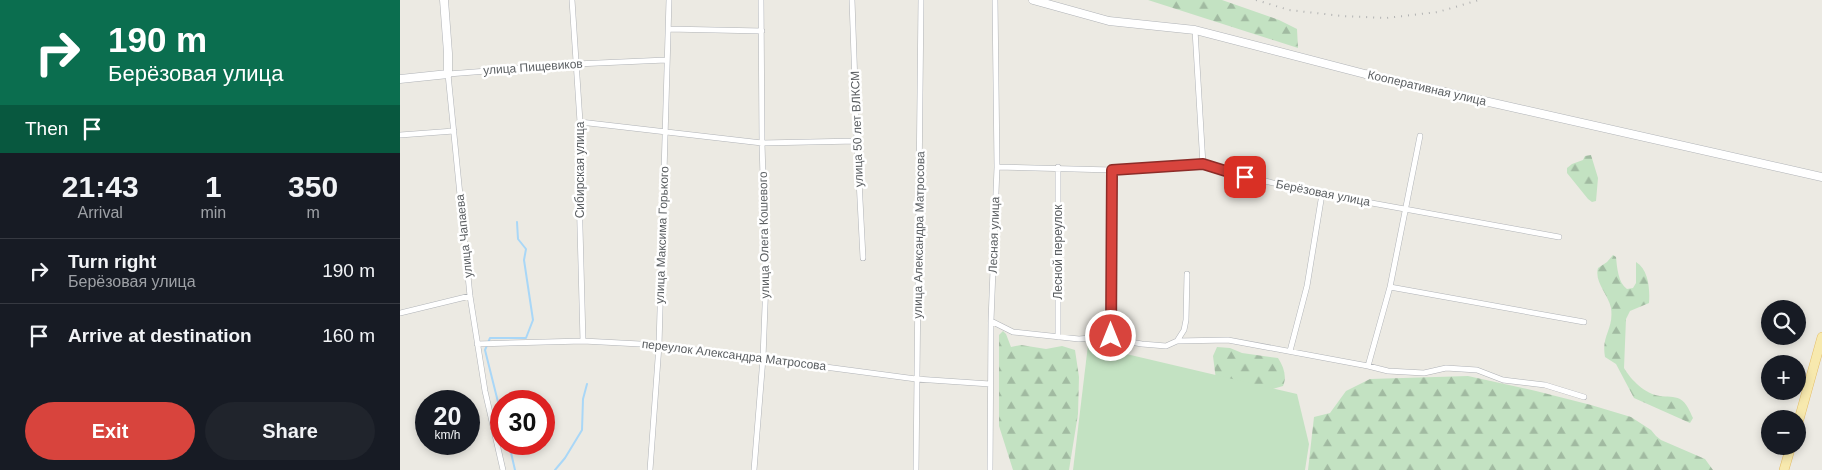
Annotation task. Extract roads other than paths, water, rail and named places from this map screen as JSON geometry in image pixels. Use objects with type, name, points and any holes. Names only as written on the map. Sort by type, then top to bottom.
[{"type":"main road","name":"улица Чапаева","points":[[444,0],[448,74]]},
{"type":"main road","name":"Кооперативная улица","points":[[1033,0],[1109,21],[1195,30],[1365,74],[1822,178]]},
{"type":"main road","name":"улица Пищевиков","points":[[400,79],[448,74]]},
{"type":"main road","points":[[1802,410],[1822,337]]},
{"type":"main road","points":[[1784,470],[1788,455]]},
{"type":"street","name":"Сибирская улица","points":[[572,0],[580,122],[583,341]]},
{"type":"street","name":"улица Максима Горького","points":[[650,470],[659,345],[669,0]]},
{"type":"street","name":"улица Олега Кошевого","points":[[754,470],[763,358],[766,280],[762,144],[761,0]]},
{"type":"street","name":"улица 50 лет ВЛКСМ","points":[[852,0],[863,258]]},
{"type":"street","name":"улица Александра Матросова","points":[[916,470],[921,0]]},
{"type":"street","name":"Лесная улица","points":[[990,470],[991,321],[997,167],[995,0]]},
{"type":"street","points":[[668,29],[762,32]]},
{"type":"street","points":[[1195,30],[1203,164]]},
{"type":"street","name":"улица Пищевиков","points":[[448,74],[576,64],[666,60]]},
{"type":"street","name":"улица Чапаева","points":[[448,74],[470,296],[485,391],[503,470]]},
{"type":"street","points":[[580,122],[762,144],[857,141]]},
{"type":"street","points":[[400,135],[454,131]]},
{"type":"street","points":[[1368,366],[1390,287],[1420,136]]},
{"type":"street","name":"Берёзовая улица","points":[[997,167],[1058,167],[1112,170],[1203,164],[1226,172],[1322,194],[1559,237]]},
{"type":"street","name":"Лесной переулок","points":[[1058,167],[1058,337]]},
{"type":"street","points":[[1111,336],[1112,170]]},
{"type":"street","points":[[1290,351],[1306,286],[1322,194]]},
{"type":"street","points":[[1177,341],[1184,330],[1186,320],[1187,274]]},
{"type":"street","points":[[1390,287],[1584,322]]},
{"type":"street","points":[[400,313],[470,296]]},
{"type":"street","points":[[991,321],[1013,332],[1079,339],[1111,336],[1124,341],[1166,346],[1177,341],[1228,340],[1388,371],[1424,372],[1446,368],[1476,370],[1503,380],[1545,385],[1584,397]]},
{"type":"street","name":"переулок Александра Матросова","points":[[477,344],[583,341],[659,345],[916,379],[990,384]]},
{"type":"waterway","points":[[495,390],[485,350],[490,338],[526,338],[533,320],[524,260],[526,249],[518,239],[517,222]]},
{"type":"waterway","points":[[555,470],[565,458],[582,430],[583,399],[587,384]]},
{"type":"waterway","points":[[512,455],[515,470]]},
{"type":"railway","points":[[1256,0],[1289,10],[1342,16],[1386,18],[1438,12],[1479,0]]}]
